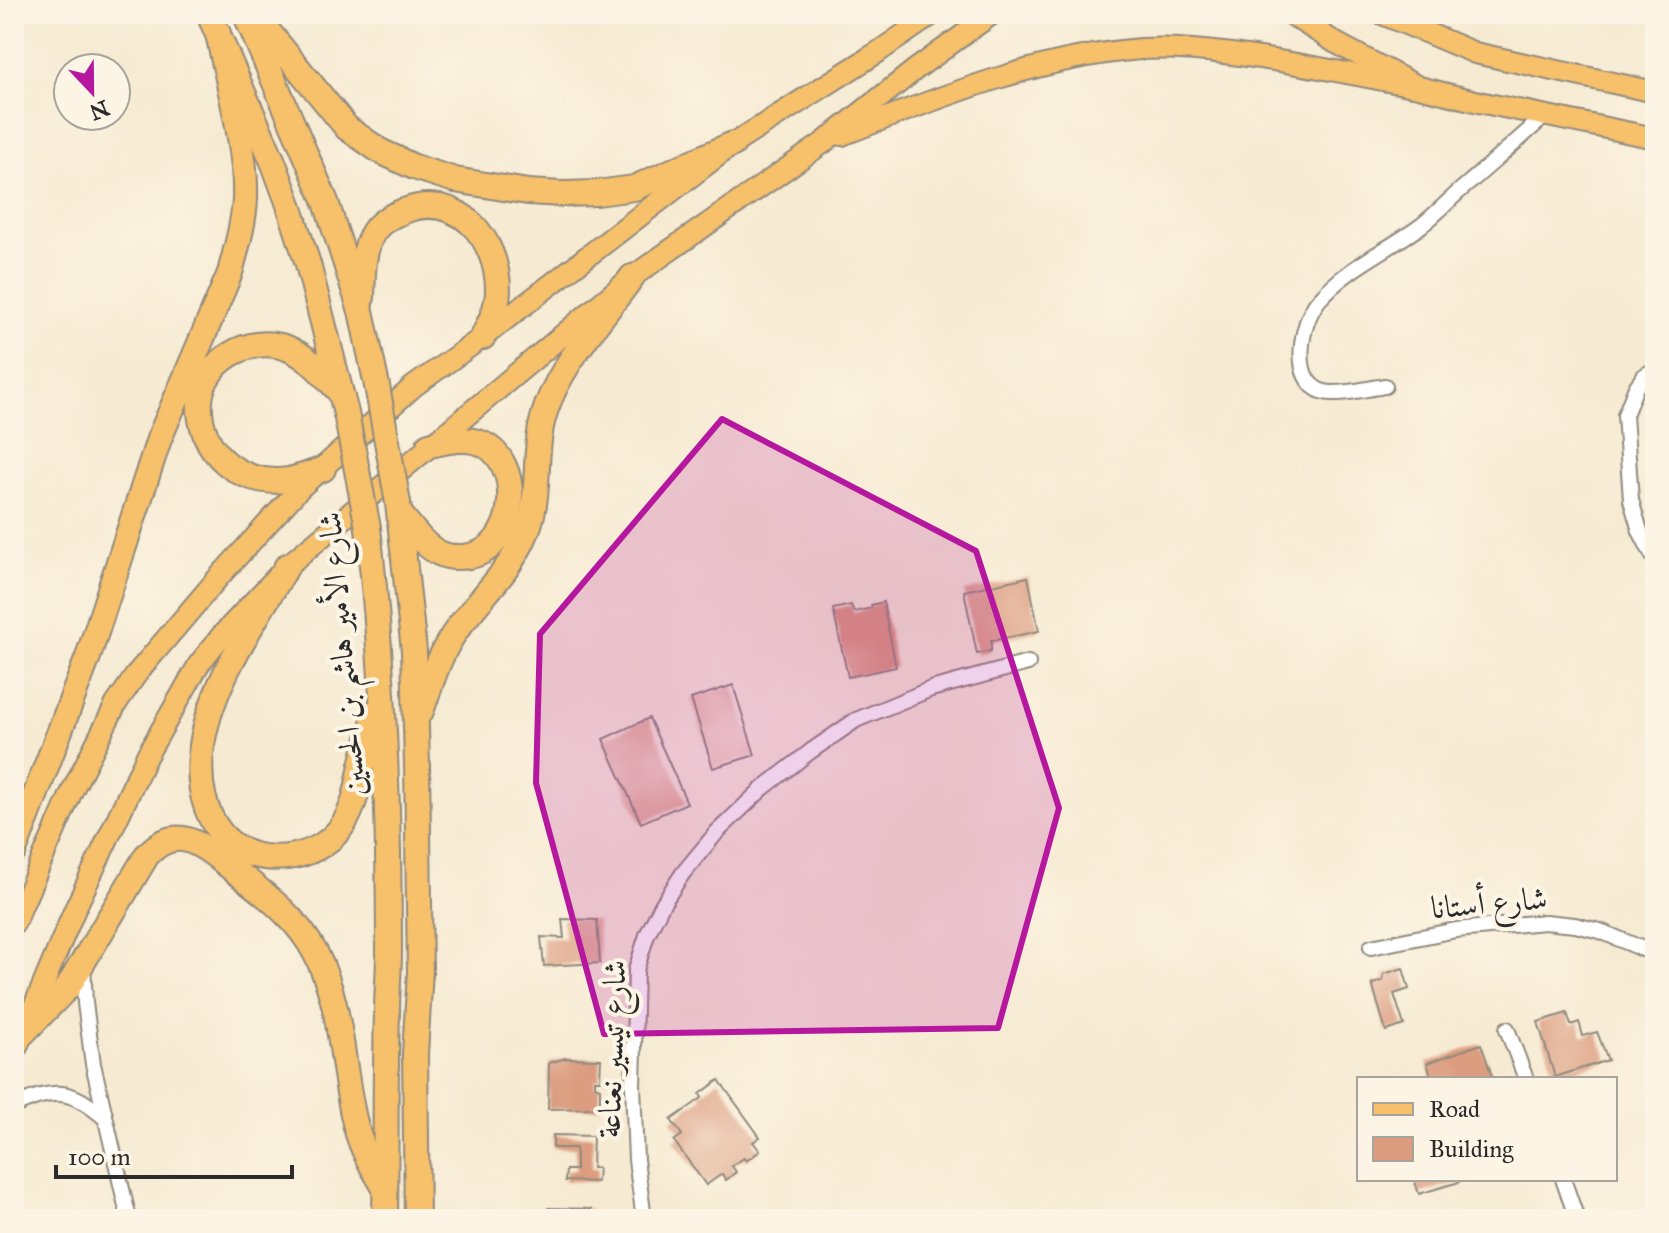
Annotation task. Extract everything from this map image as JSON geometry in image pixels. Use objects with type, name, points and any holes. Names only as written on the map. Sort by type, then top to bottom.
[{"type":"highway","name":"شارع الأمير هاشم بن الحسين","points":[[246,14],[326,202],[361,311],[399,509],[414,651],[416,725],[420,971],[415,1054],[417,1219]]},
{"type":"highway","points":[[254,14],[347,128],[380,151],[414,167],[455,180],[528,192],[597,193],[634,188],[733,144]]},
{"type":"highway","name":"شارع الأمير هاشم بن الحسين","points":[[214,23],[274,164],[308,264],[343,403],[368,528],[383,682],[389,956],[385,1219]]},
{"type":"highway","points":[[14,851],[88,657],[159,439],[230,273],[245,199],[240,140],[214,23]]},
{"type":"highway","points":[[361,311],[364,258],[373,233],[381,223],[413,208],[427,206],[452,210],[464,216],[478,230],[494,260],[498,290],[496,307],[483,337]]},
{"type":"highway","points":[[416,725],[445,648],[515,556],[533,517],[540,429],[561,375],[632,277]]},
{"type":"highway","points":[[323,469],[286,480],[257,478],[231,468],[212,448],[201,419],[200,399],[214,367],[232,353],[258,344],[287,348],[307,359],[317,366],[343,403]]},
{"type":"highway","points":[[399,509],[429,546],[452,558],[478,555],[499,537],[510,501],[504,466],[486,445],[463,439],[429,445]]},
{"type":"highway","points":[[287,566],[218,686],[201,752],[202,793],[210,815],[230,843],[250,855],[283,858],[305,854],[329,841],[345,823],[353,804],[383,682]]},
{"type":"highway","points":[[19,1044],[68,987],[138,868],[158,843],[170,838],[182,838],[205,848],[287,913],[316,954],[338,1018],[355,1125],[368,1159],[386,1189]]},
{"type":"main road","points":[[14,924],[73,789],[116,704],[217,579],[301,487],[414,386],[483,337],[733,144],[933,14]]},
{"type":"main road","points":[[19,1044],[75,909],[147,755],[177,701],[199,664],[222,635],[287,566],[632,277],[823,143],[992,14]]},
{"type":"main road","points":[[1290,14],[1336,43],[1419,87]]},
{"type":"main road","points":[[1382,14],[1475,53],[1655,92]]},
{"type":"main road","points":[[823,143],[990,80],[1073,59],[1140,49],[1178,49],[1280,60],[1655,138]]},
{"type":"street","points":[[1385,386],[1331,393],[1313,386],[1303,372],[1301,352],[1303,333],[1311,310],[1341,279],[1421,226],[1546,115]]},
{"type":"street","points":[[1655,369],[1644,376],[1636,387],[1625,415],[1631,500],[1640,531],[1655,560]]},
{"type":"street","name":"شارع تيسير نعناعة","points":[[644,1219],[636,1160],[633,1085],[636,970],[652,925],[683,873],[717,832],[762,789],[856,720],[931,689],[1028,663]]},
{"type":"street","name":"شارع أستانا","points":[[1371,947],[1456,930],[1545,922],[1600,931],[1655,954]]},
{"type":"street","points":[[83,964],[87,1028],[97,1086],[129,1219]]},
{"type":"street","points":[[1507,1029],[1525,1077]]},
{"type":"street","points":[[14,1106],[59,1092],[84,1103],[105,1119]]},
{"type":"street","points":[[1564,1181],[1577,1219]]},
{"type":"highlighted area","points":[[722,419],[976,551],[1059,808],[998,1028],[604,1034],[536,783],[540,634]]},
{"type":"building","points":[[1028,577],[1039,631],[991,641],[991,651],[977,654],[964,591]]},
{"type":"building","points":[[883,602],[896,667],[848,677],[833,609],[851,605],[854,612]]},
{"type":"building","points":[[733,685],[755,755],[713,768],[691,699]]},
{"type":"building","points":[[649,718],[687,803],[641,823],[603,739]]},
{"type":"building","points":[[562,919],[597,920],[600,963],[544,966],[541,937],[564,938]]},
{"type":"building","points":[[1403,968],[1409,989],[1394,994],[1404,1025],[1386,1031],[1372,984],[1383,981],[1384,974]]},
{"type":"building","points":[[1567,1013],[1571,1025],[1579,1022],[1583,1036],[1597,1032],[1608,1060],[1555,1077],[1538,1022]]},
{"type":"building","points":[[1481,1044],[1492,1077],[1431,1077],[1427,1063]]},
{"type":"building","points":[[566,1058],[601,1059],[600,1080],[595,1080],[595,1086],[600,1088],[600,1108],[548,1109],[549,1063]]},
{"type":"building","points":[[719,1080],[760,1137],[753,1142],[760,1151],[732,1166],[736,1172],[726,1180],[722,1174],[706,1185],[674,1141],[682,1135],[671,1120],[702,1098],[700,1094]]},
{"type":"building","points":[[553,1135],[593,1136],[592,1168],[598,1168],[597,1182],[565,1181],[566,1170],[576,1170],[576,1148],[553,1148]]},
{"type":"building","points":[[1415,1181],[1459,1182],[1419,1194]]},
{"type":"building","points":[[548,1208],[591,1209],[591,1219],[547,1219]]}]
